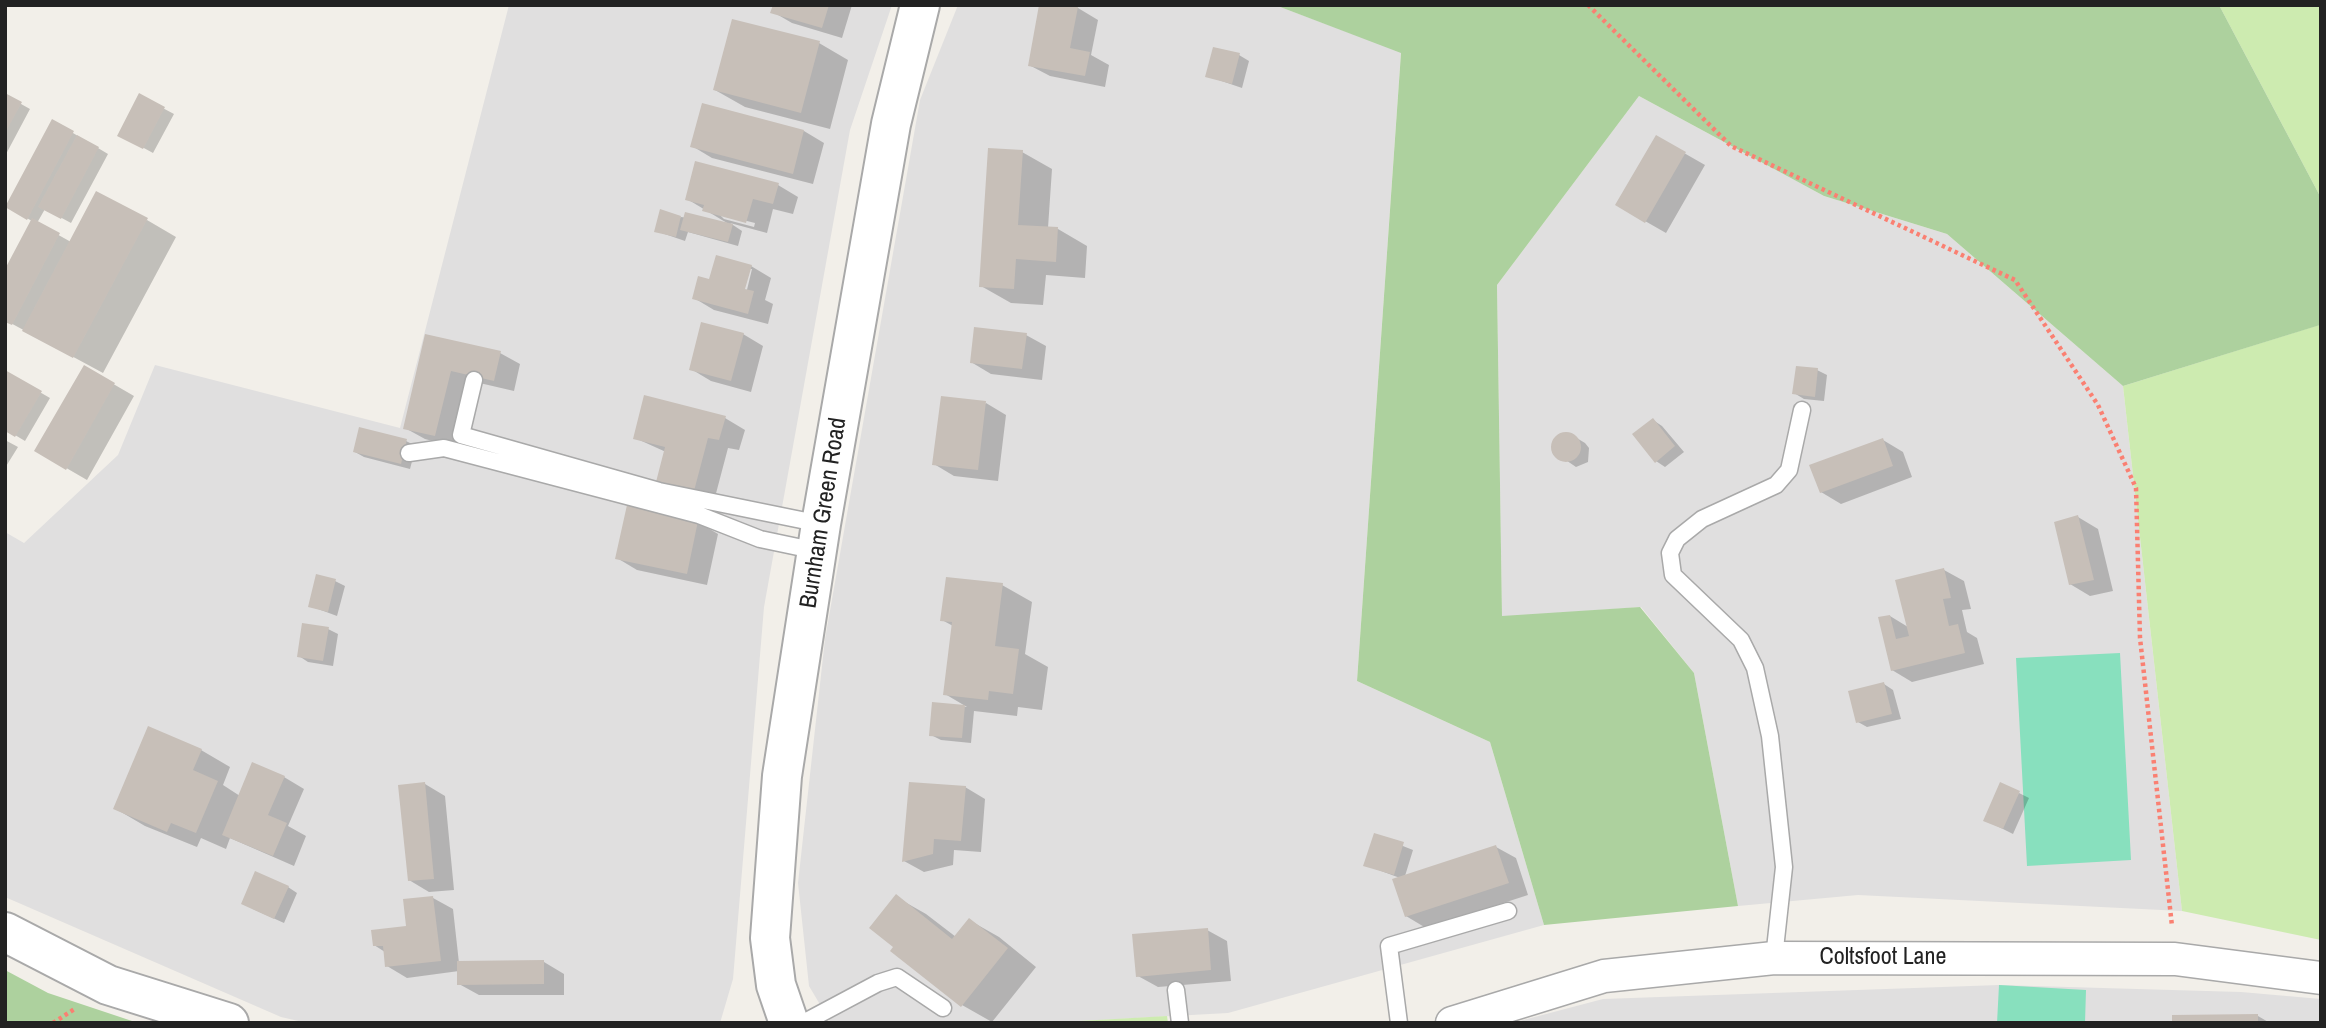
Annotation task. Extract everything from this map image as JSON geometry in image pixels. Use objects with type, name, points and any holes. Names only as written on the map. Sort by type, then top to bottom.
[{"type":"street","name":"Burnham Green Road","points":[[789,1023],[776,985],[770,938],[782,776],[819,538],[891,124],[920,5]]},
{"type":"street","points":[[5,932],[108,985],[229,1023]]},
{"type":"street","name":"Coltsfoot Lane","points":[[1451,1023],[1604,976],[1774,958],[2175,959],[2321,978]]},
{"type":"lane","points":[[474,380],[461,435],[819,538]]},
{"type":"lane","points":[[1774,958],[1784,867],[1770,736],[1755,668],[1741,640],[1673,575],[1670,553],[1676,539],[1702,519],[1776,485],[1789,470],[1802,410]]},
{"type":"lane","points":[[409,453],[444,448],[699,515],[761,539],[819,538]]},
{"type":"lane","points":[[1399,1023],[1389,946],[1508,911]]},
{"type":"lane","points":[[803,1023],[878,983],[897,977],[943,1008]]},
{"type":"lane","points":[[1176,990],[1180,1023]]},
{"type":"path","points":[[1588,5],[1731,146],[2015,280],[2098,405],[2136,488],[2140,639],[2175,959]]},
{"type":"shaded area","points":[[509,5],[892,5],[850,130],[764,607],[733,979],[720,1023],[307,1023],[281,1017],[5,897],[5,532],[24,543],[118,455],[155,365],[400,428]]},
{"type":"shaded area","points":[[958,5],[1275,5],[1401,52],[1357,681],[1490,742],[1544,925],[1228,1013],[1044,1023],[831,1023],[809,986],[798,883],[825,639],[920,100]]},
{"type":"shaded area","points":[[1639,96],[1824,196],[1947,234],[2123,386],[2182,911],[1858,895],[1738,906],[1694,673],[1641,607],[1502,617],[1497,285]]},
{"type":"shaded area","points":[[1999,985],[2241,992],[2321,999],[2321,1023],[1512,1023],[1603,999]]},
{"type":"green space","points":[[1275,5],[2219,5],[2321,198],[2320,325],[2123,386],[1947,234],[1824,196],[1639,96],[1497,285],[1502,616],[1640,607],[1694,673],[1738,906],[1544,925],[1490,742],[1357,681],[1401,53]]},
{"type":"green space","points":[[2219,5],[2321,5],[2321,198]]},
{"type":"green space","points":[[2321,321],[2321,940],[2182,911],[2123,386],[2319,325]]},
{"type":"green space","points":[[2120,653],[2131,860],[2027,866],[2016,658]]},
{"type":"green space","points":[[5,970],[48,993],[138,1023],[5,1023]]},
{"type":"green space","points":[[1999,985],[2086,990],[2085,1023],[1997,1023]]},
{"type":"green space","points":[[1167,1016],[1168,1023],[1044,1023]]},
{"type":"building","points":[[773,5],[829,5],[822,28],[770,13]]},
{"type":"building","points":[[1039,5],[1078,7],[1070,48],[1090,52],[1085,76],[1028,66]]},
{"type":"building","points":[[732,19],[820,41],[801,113],[713,90]]},
{"type":"building","points":[[1213,47],[1240,53],[1232,84],[1205,77]]},
{"type":"building","points":[[5,93],[22,102],[5,133]]},
{"type":"building","points":[[139,93],[165,107],[143,149],[117,136]]},
{"type":"building","points":[[702,103],[804,130],[793,174],[690,147]]},
{"type":"building","points":[[52,119],[74,131],[27,220],[5,207]]},
{"type":"building","points":[[77,135],[99,147],[61,219],[38,207]]},
{"type":"building","points":[[1656,135],[1686,152],[1645,223],[1615,205]]},
{"type":"building","points":[[988,148],[1023,150],[1018,225],[1058,227],[1056,262],[1016,259],[1014,289],[979,287]]},
{"type":"building","points":[[695,161],[779,183],[773,204],[753,199],[746,223],[702,211],[704,205],[685,200]]},
{"type":"building","points":[[96,191],[148,218],[73,358],[22,331]]},
{"type":"building","points":[[660,209],[681,216],[676,237],[654,232]]},
{"type":"building","points":[[685,212],[733,224],[728,242],[680,230]]},
{"type":"building","points":[[32,218],[60,233],[12,325],[5,322],[5,269]]},
{"type":"building","points":[[716,255],[752,265],[745,289],[754,291],[748,314],[692,299],[698,276],[709,279]]},
{"type":"building","points":[[701,322],[744,333],[731,381],[689,370]]},
{"type":"building","points":[[974,327],[1027,333],[1022,369],[970,363]]},
{"type":"building","points":[[425,334],[501,351],[494,381],[451,371],[435,436],[403,429]]},
{"type":"building","points":[[84,365],[115,383],[66,470],[34,451]]},
{"type":"building","points":[[1796,366],[1818,368],[1815,397],[1792,394]]},
{"type":"building","points":[[5,370],[42,391],[15,437],[5,431]]},
{"type":"building","points":[[644,395],[726,416],[719,440],[708,438],[694,491],[656,482],[665,447],[633,439]]},
{"type":"building","points":[[941,396],[986,401],[978,470],[932,465]]},
{"type":"building","points":[[1653,418],[1675,446],[1655,463],[1632,434]]},
{"type":"building","points":[[359,427],[407,439],[401,464],[353,452]]},
{"type":"building","points":[[1566,432],[1572,433],[1580,441],[1580,453],[1572,461],[1566,462],[1560,461],[1552,453],[1551,447],[1552,441],[1560,433]]},
{"type":"building","points":[[1883,438],[1893,466],[1820,493],[1809,465]]},
{"type":"building","points":[[627,505],[698,521],[687,574],[615,559]]},
{"type":"building","points":[[2078,515],[2094,580],[2069,585],[2054,522]]},
{"type":"building","points":[[1944,568],[1951,598],[1943,599],[1949,626],[1958,624],[1965,653],[1891,671],[1878,617],[1890,615],[1896,639],[1909,636],[1895,580]]},
{"type":"building","points":[[316,574],[336,579],[328,612],[308,607]]},
{"type":"building","points":[[946,577],[1003,583],[995,646],[1019,649],[1013,694],[989,691],[988,700],[943,695],[952,622],[940,621]]},
{"type":"building","points":[[302,623],[329,627],[323,661],[297,657]]},
{"type":"building","points":[[1884,682],[1892,714],[1856,723],[1848,691]]},
{"type":"building","points":[[932,702],[965,705],[962,738],[929,736]]},
{"type":"building","points":[[148,726],[202,749],[193,770],[218,781],[196,833],[171,823],[167,832],[113,809]]},
{"type":"building","points":[[252,762],[285,776],[268,815],[287,823],[273,856],[222,835]]},
{"type":"building","points":[[425,782],[434,879],[408,881],[398,785]]},
{"type":"building","points":[[909,782],[966,786],[961,841],[934,839],[933,854],[902,862]]},
{"type":"building","points":[[2000,782],[2020,791],[2003,829],[1983,821]]},
{"type":"building","points":[[1374,833],[1404,842],[1394,875],[1363,866]]},
{"type":"building","points":[[1496,845],[1509,883],[1405,917],[1392,879]]},
{"type":"building","points":[[255,871],[289,886],[274,919],[241,904]]},
{"type":"building","points":[[896,894],[952,939],[969,918],[1008,948],[961,1007],[890,951],[893,947],[869,928]]},
{"type":"building","points":[[433,896],[441,961],[385,967],[383,946],[373,946],[371,930],[406,926],[403,899]]},
{"type":"building","points":[[1208,928],[1211,970],[1136,977],[1132,934]]},
{"type":"building","points":[[544,960],[544,984],[457,985],[457,961]]},
{"type":"building","points":[[2258,1014],[2258,1023],[2172,1023],[2172,1015]]}]
